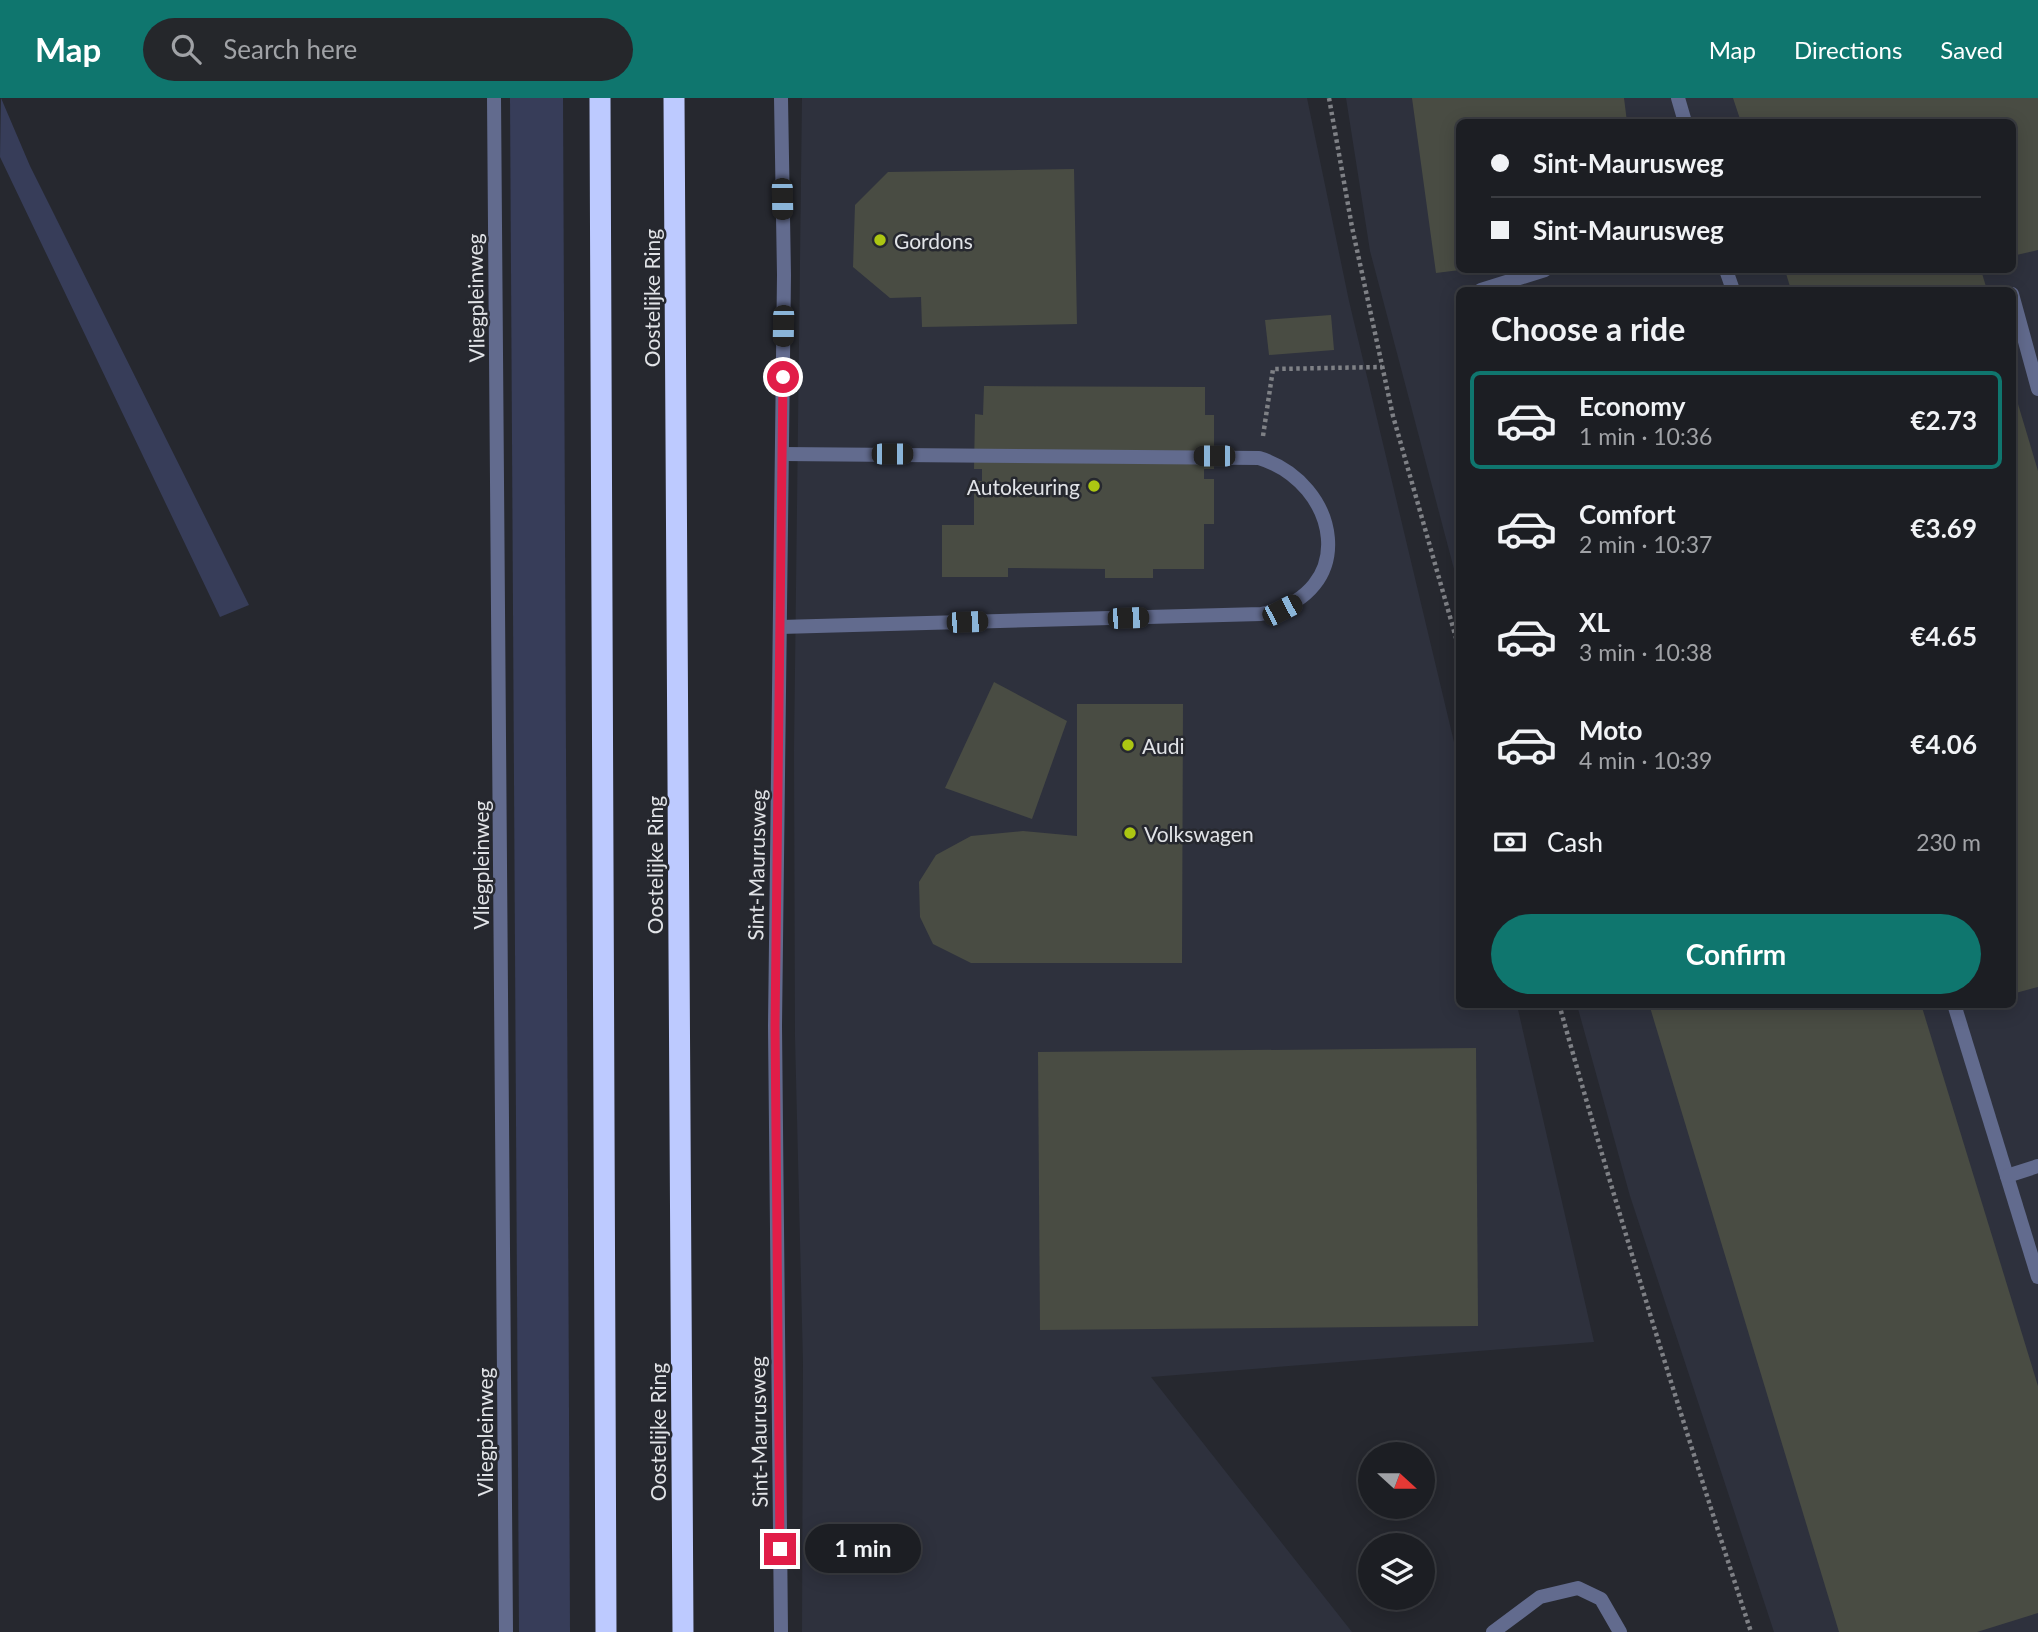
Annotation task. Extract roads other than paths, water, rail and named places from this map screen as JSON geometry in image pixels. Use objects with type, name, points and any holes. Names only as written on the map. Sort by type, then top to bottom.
[{"type":"highway","points":[[600,98],[606,1632]]},
{"type":"highway","name":"Oostelijke Ring","points":[[674,98],[682,1632]]},
{"type":"street","name":"Vliegpleinweg","points":[[494,98],[506,1632]]},
{"type":"street","name":"Sint-Maurusweg","points":[[780,98],[784,275],[775,1026],[781,1632]]},
{"type":"street","points":[[1678,98],[1684,119]]},
{"type":"street","points":[[1491,287],[1535,273]]},
{"type":"street","points":[[2016,306],[2038,389]]},
{"type":"street","points":[[780,627],[1261,614],[1282,610],[1300,601],[1321,578],[1328,551],[1327,533],[1307,489],[1282,467],[1259,458],[782,454]]},
{"type":"street","points":[[1955,1008],[2038,1277]]},
{"type":"street","points":[[2007,1176],[2038,1166]]},
{"type":"street","points":[[1493,1632],[1540,1597],[1578,1588],[1601,1600],[1620,1632]]},
{"type":"place","name":"Gordons","points":[[880,240]]},
{"type":"place","name":"Autokeuring","points":[[1094,486]]},
{"type":"place","name":"Audi","points":[[1128,745]]},
{"type":"place","name":"Volkswagen","points":[[1130,833]]}]
